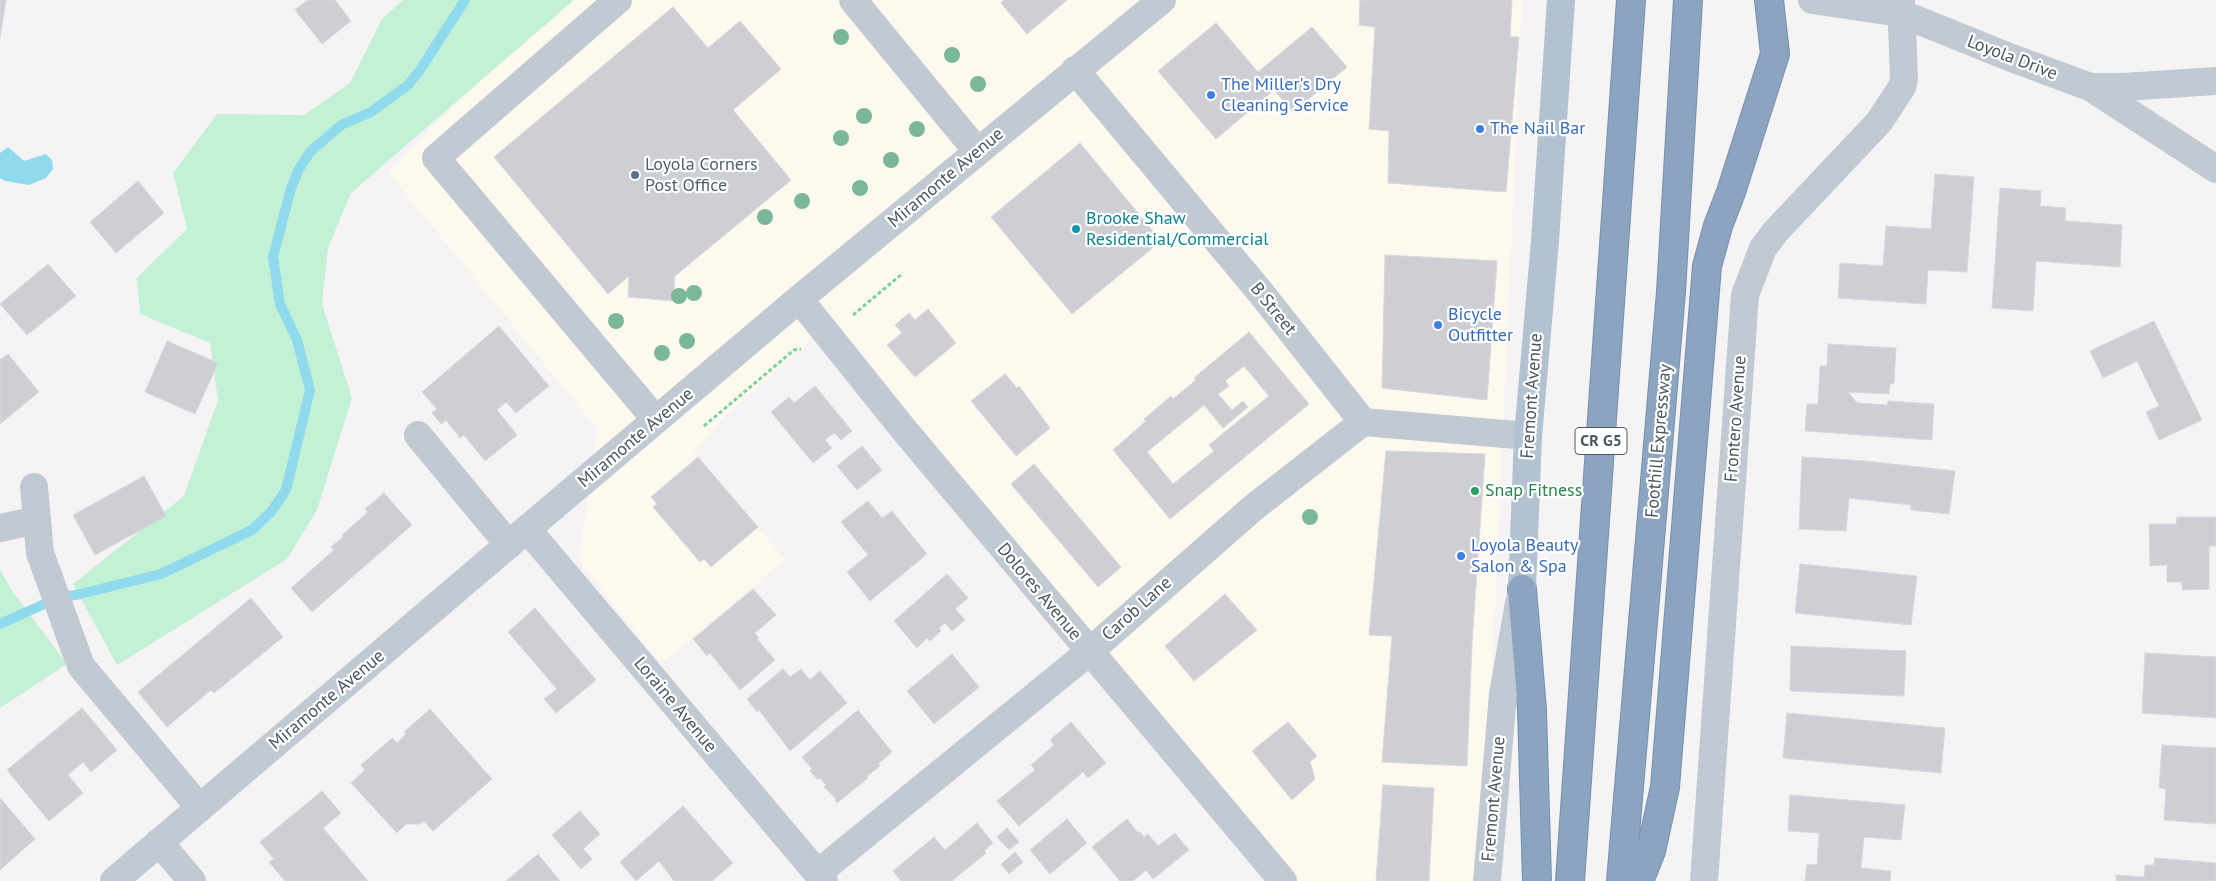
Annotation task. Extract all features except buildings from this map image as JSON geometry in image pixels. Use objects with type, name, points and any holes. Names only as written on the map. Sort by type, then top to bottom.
[{"type":"highway","name":"CR G5","points":[[1570,881],[1631,0]]},
{"type":"highway","name":"Foothill Expressway","points":[[1621,881],[1671,292],[1688,0]]},
{"type":"highway","points":[[1639,881],[1651,850],[1665,787],[1707,266],[1718,226],[1731,192],[1775,54],[1769,0]]},
{"type":"highway","points":[[1522,589],[1532,710],[1537,881]]},
{"type":"main road","name":"Fremont Avenue","points":[[1522,589],[1528,436],[1546,241],[1561,0]]},
{"type":"street","points":[[618,0],[436,158],[656,420]]},
{"type":"street","points":[[853,0],[977,151]]},
{"type":"street","name":"Miramonte Avenue","points":[[114,881],[656,420],[977,151],[1162,0]]},
{"type":"street","name":"Loyola Drive","points":[[1812,0],[1901,7],[2009,57],[2090,87],[2124,87],[2216,81]]},
{"type":"street","name":"Frontero Avenue","points":[[1704,881],[1745,295],[1748,281],[1763,248],[1776,231],[1879,122],[1902,87],[1904,78],[1901,7]]},
{"type":"street","name":"B Street","points":[[1075,70],[1261,293],[1363,422]]},
{"type":"street","points":[[2090,87],[2216,169]]},
{"type":"street","name":"Dolores Avenue","points":[[800,299],[893,416],[1283,881]]},
{"type":"street","points":[[1363,422],[1528,436]]},
{"type":"street","name":"Carob Lane","points":[[821,877],[1089,652],[1253,508],[1363,422]]},
{"type":"street","name":"Loraine Avenue","points":[[418,435],[518,537],[821,877]]},
{"type":"street","points":[[34,487],[40,553],[81,666],[200,808]]},
{"type":"street","points":[[0,528],[37,520]]},
{"type":"street","name":"Fremont Avenue","points":[[1487,881],[1503,694],[1522,589]]},
{"type":"street","points":[[159,842],[192,881]]},
{"type":"path","points":[[853,314],[903,272]]},
{"type":"path","points":[[704,426],[794,350],[806,349]]},
{"type":"shaded area","points":[[561,0],[1522,0],[1483,881],[1270,881],[819,332],[723,418],[693,453],[785,559],[661,664],[579,561],[597,429],[388,172]]},
{"type":"green space","points":[[403,0],[574,0],[351,193],[328,248],[322,304],[352,398],[317,510],[287,559],[117,665],[73,584],[184,496],[218,400],[210,343],[140,314],[137,278],[187,229],[173,173],[217,114],[304,115],[350,83],[382,19]]},
{"type":"green space","points":[[0,570],[13,592],[67,664],[0,708]]},
{"type":"water","points":[[8,147],[24,161],[46,154],[52,160],[53,169],[46,178],[29,185],[5,181],[0,178],[0,153]]},
{"type":"waterway","points":[[0,624],[60,597],[76,595],[161,574],[252,530],[271,512],[286,490],[310,390],[297,340],[280,304],[273,257],[291,188],[299,169],[310,152],[341,125],[371,112],[408,85],[420,70],[465,0]]},
{"type":"place","name":"The Miller's Dry Cleaning Service","points":[[1211,95]]},
{"type":"place","name":"The Nail Bar","points":[[1480,129]]},
{"type":"place","name":"Loyola Corners Post Office","points":[[635,175]]},
{"type":"place","name":"Brooke Shaw Residential/Commercial","points":[[1076,229]]},
{"type":"place","name":"Bicycle Outfitter","points":[[1438,325]]},
{"type":"place","name":"Snap Fitness","points":[[1475,491]]},
{"type":"place","name":"Loyola Beauty Salon & Spa","points":[[1461,556]]}]
